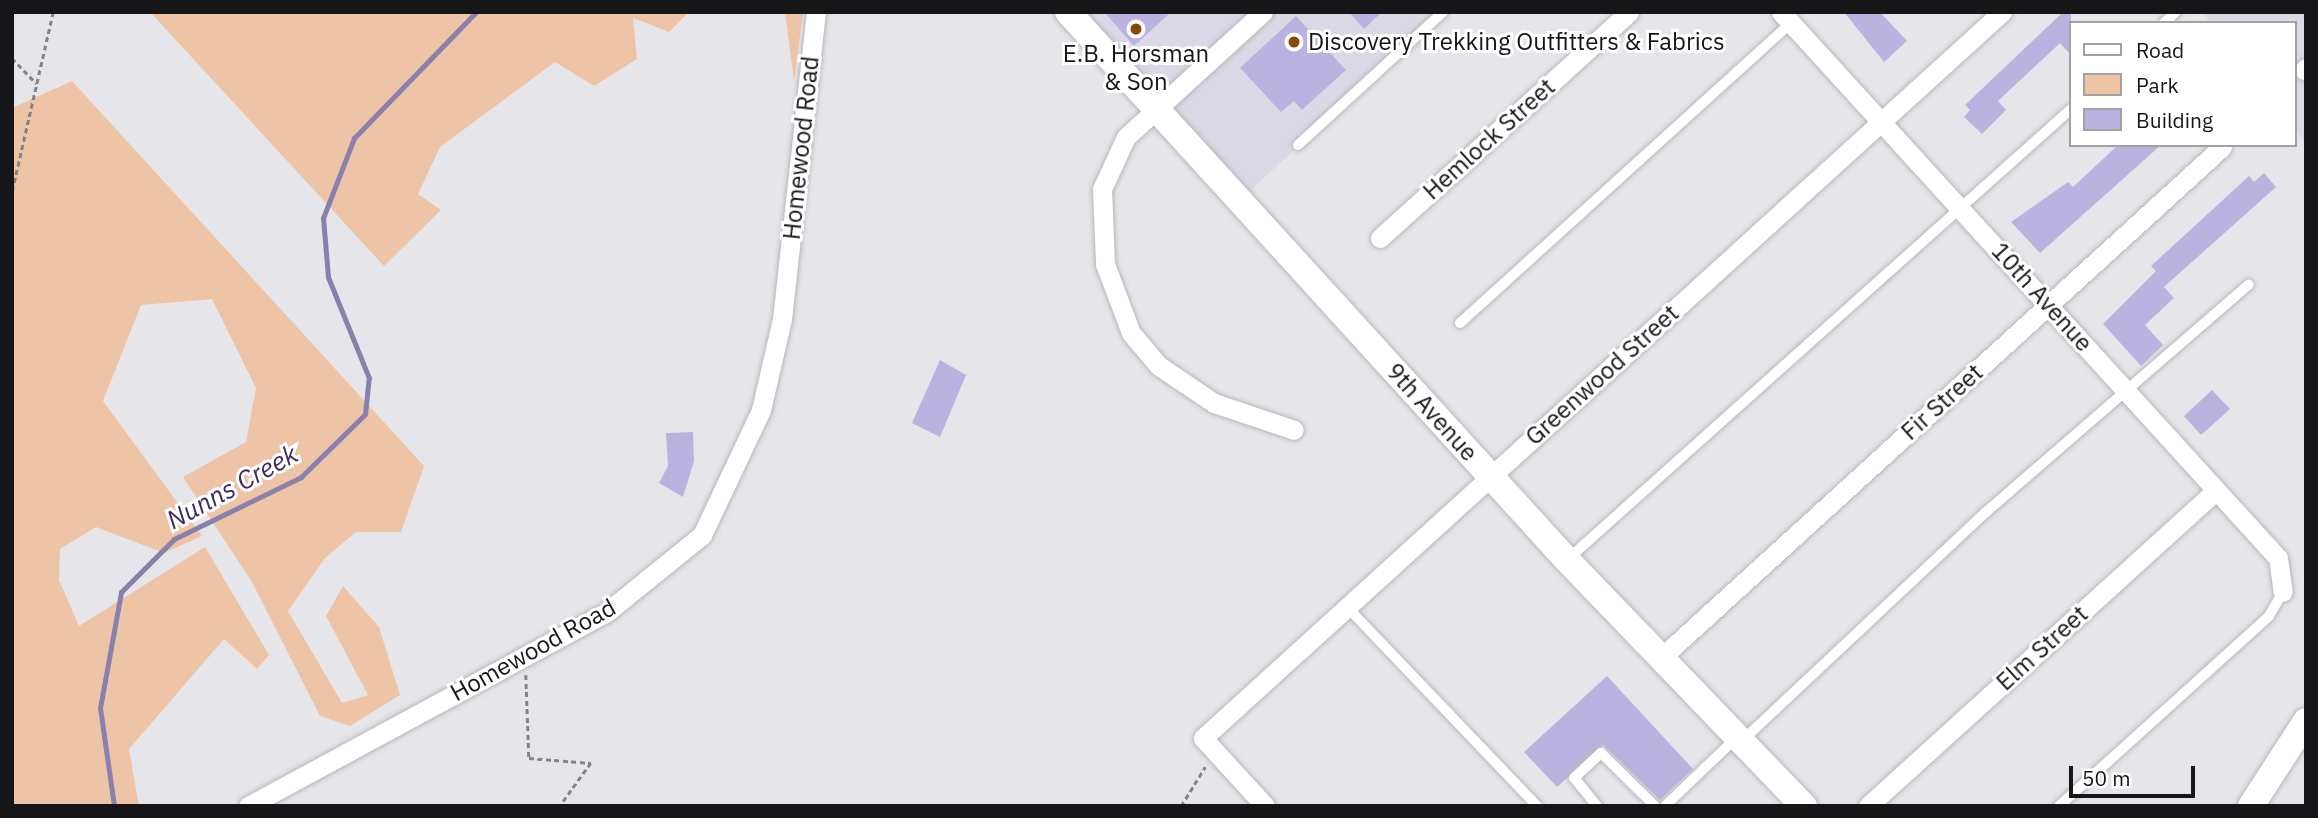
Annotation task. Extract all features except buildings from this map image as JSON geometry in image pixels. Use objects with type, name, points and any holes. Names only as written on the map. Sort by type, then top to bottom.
[{"type":"main road","name":"9th Avenue","points":[[1068,12],[1490,477],[1804,806]]},
{"type":"main road","points":[[2251,806],[2306,721]]},
{"type":"street","name":"Homewood Road","points":[[248,806],[607,612],[702,535],[761,410],[782,319],[816,12]]},
{"type":"street","points":[[1263,12],[1126,136],[1102,190],[1105,264],[1122,314],[1159,366],[1195,391],[1294,430]]},
{"type":"street","name":"Hemlock Street","points":[[1380,238],[1629,12]]},
{"type":"street","name":"Greenwood Street","points":[[1208,745],[1347,607],[2002,12]]},
{"type":"street","name":"10th Avenue","points":[[1786,18],[2278,558],[2283,592]]},
{"type":"street","name":"Fir Street","points":[[1663,656],[2222,147]]},
{"type":"street","name":"Elm Street","points":[[1868,806],[2216,489]]},
{"type":"street","points":[[1208,745],[1265,806]]},
{"type":"lane","points":[[1298,145],[1443,12]]},
{"type":"lane","points":[[1460,323],[1786,18]]},
{"type":"lane","points":[[1567,560],[1894,264],[1963,210],[2070,110]]},
{"type":"lane","points":[[1665,806],[2125,389],[2249,284]]},
{"type":"lane","points":[[2059,806],[2269,616],[2283,592]]},
{"type":"lane","points":[[1347,607],[1537,806]]},
{"type":"lane","points":[[1597,806],[1574,778],[1601,752],[1655,806]]},
{"type":"path","points":[[12,191],[53,12]]},
{"type":"path","points":[[12,58],[36,83]]},
{"type":"path","points":[[525,657],[529,758],[592,763],[573,797],[560,806]]},
{"type":"path","points":[[1181,806],[1208,745]]},
{"type":"shaded area","points":[[1067,12],[1444,12],[1240,200]]},
{"type":"shaded area","points":[[2203,12],[2306,12],[2306,144],[2297,133],[2297,21],[2210,21]]},
{"type":"green space","points":[[150,12],[689,12],[669,32],[633,18],[637,59],[594,86],[555,62],[440,147],[418,194],[441,210],[384,266]]},
{"type":"green space","points":[[785,12],[803,12],[794,81]]},
{"type":"green space","points":[[72,81],[424,466],[401,532],[356,532],[325,558],[288,611],[342,703],[368,695],[326,616],[343,586],[379,627],[400,695],[350,726],[320,716],[252,582],[183,477],[246,442],[256,388],[212,299],[141,305],[103,401],[202,536],[164,553],[96,527],[60,549],[59,580],[79,626],[205,547],[269,655],[257,669],[224,639],[129,749],[139,806],[12,806],[12,108]]},
{"type":"waterway","name":"Nunns Creek","points":[[114,806],[100,708],[121,592],[174,539],[301,477],[365,414],[369,378],[328,277],[323,218],[354,138],[476,12]]},
{"type":"place","name":"E.B. Horsman & Son","points":[[1136,29]]},
{"type":"place","name":"Discovery Trekking Outfitters & Fabrics","points":[[1294,42]]}]
